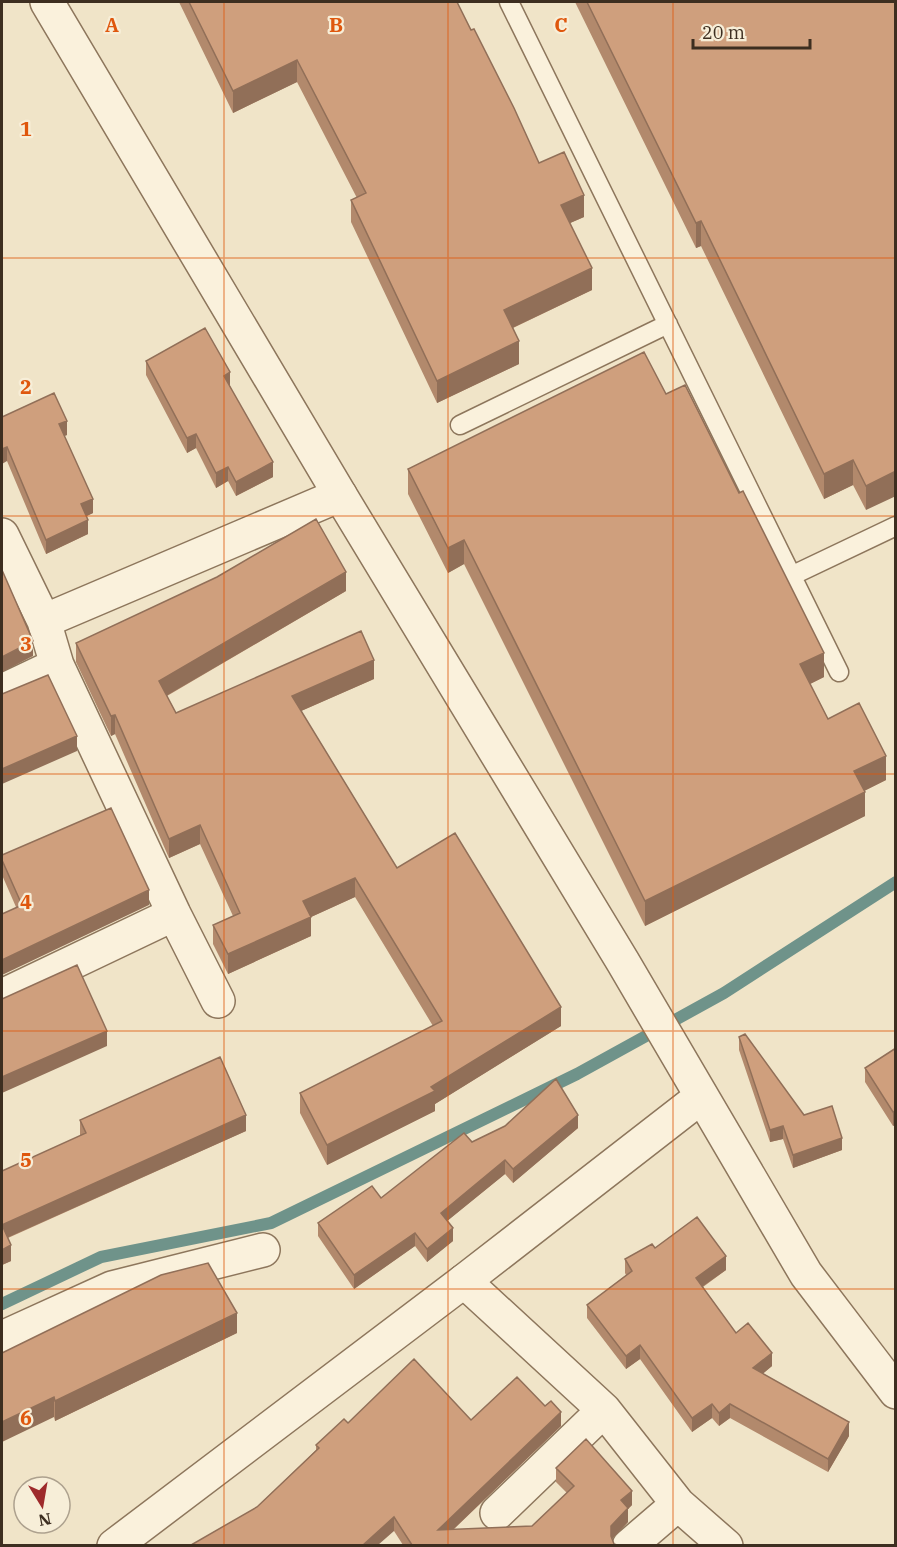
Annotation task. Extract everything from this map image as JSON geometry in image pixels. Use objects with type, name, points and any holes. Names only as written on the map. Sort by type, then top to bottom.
[{"type":"street","points":[[47,2],[340,495],[623,962],[806,1274],[896,1392]]},
{"type":"street","points":[[44,621],[340,495]]},
{"type":"street","points":[[2,535],[44,621],[57,665],[174,914],[218,1001]]},
{"type":"street","points":[[2,691],[57,665]]},
{"type":"street","points":[[2,996],[174,914]]},
{"type":"street","points":[[114,1545],[464,1281],[701,1097]]},
{"type":"street","points":[[2,1338],[112,1288],[263,1250]]},
{"type":"street","points":[[464,1281],[604,1410],[678,1504],[726,1545]]},
{"type":"street","points":[[497,1513],[604,1410]]},
{"type":"street","points":[[629,1545],[678,1504]]},
{"type":"lane","points":[[509,2],[839,672]]},
{"type":"lane","points":[[460,425],[668,324]]},
{"type":"lane","points":[[791,576],[896,526]]},
{"type":"building","points":[[189,2],[457,2],[471,30],[474,29],[539,163],[564,152],[584,195],[561,205],[592,268],[504,310],[519,341],[437,381],[351,200],[366,193],[297,60],[233,91]]},
{"type":"building","points":[[587,2],[896,2],[896,471],[866,486],[853,460],[824,474],[701,221],[696,223]]},
{"type":"building","points":[[205,328],[230,372],[224,376],[273,462],[236,482],[228,467],[216,473],[196,434],[187,438],[146,361]]},
{"type":"building","points":[[644,352],[666,394],[685,385],[739,493],[743,491],[824,653],[800,664],[828,719],[859,703],[886,756],[854,771],[865,792],[645,901],[464,540],[448,548],[408,469]]},
{"type":"building","points":[[54,393],[67,421],[59,424],[93,499],[81,504],[88,520],[46,540],[7,447],[2,449],[2,417]]},
{"type":"building","points":[[316,519],[346,572],[159,681],[176,713],[361,631],[374,660],[292,696],[397,868],[455,833],[561,1007],[431,1087],[435,1091],[327,1145],[300,1093],[442,1021],[355,878],[303,901],[311,917],[228,954],[213,925],[240,913],[200,825],[169,839],[115,715],[111,716],[76,643],[217,577]]},
{"type":"building","points":[[2,570],[33,641],[2,657]]},
{"type":"building","points":[[48,675],[77,736],[2,769],[2,694]]},
{"type":"building","points":[[111,808],[149,890],[2,960],[2,914],[22,905],[2,860],[2,855]]},
{"type":"building","points":[[77,965],[107,1031],[2,1077],[2,999]]},
{"type":"building","points":[[745,1034],[804,1115],[832,1106],[842,1138],[793,1155],[783,1126],[770,1130],[739,1037]]},
{"type":"building","points":[[896,1048],[896,1110],[893,1112],[865,1068]]},
{"type":"building","points":[[220,1057],[246,1115],[2,1225],[2,1171],[86,1133],[80,1120]]},
{"type":"building","points":[[556,1079],[578,1115],[513,1169],[505,1160],[441,1213],[453,1228],[427,1249],[415,1233],[354,1275],[318,1223],[372,1186],[381,1198],[464,1133],[472,1142],[505,1126]]},
{"type":"building","points":[[697,1217],[726,1256],[696,1278],[736,1333],[748,1323],[772,1353],[753,1368],[849,1422],[828,1459],[730,1404],[719,1413],[712,1404],[692,1418],[640,1345],[626,1356],[587,1305],[632,1271],[625,1259],[652,1244],[655,1248]]},
{"type":"building","points":[[2,1225],[11,1245],[2,1250]]},
{"type":"building","points":[[208,1263],[237,1313],[55,1401],[54,1397],[2,1422],[2,1353],[161,1275]]},
{"type":"building","points":[[414,1359],[471,1420],[517,1377],[545,1406],[551,1401],[561,1412],[438,1530],[532,1526],[574,1486],[556,1468],[586,1439],[632,1491],[621,1500],[628,1508],[611,1526],[611,1536],[614,1544],[617,1545],[412,1545],[394,1517],[363,1545],[191,1545],[257,1507],[319,1448],[316,1445],[344,1419],[348,1423]]},
{"type":"waterway","points":[[2,1304],[101,1257],[271,1223],[577,1074],[724,993],[896,882]]}]
